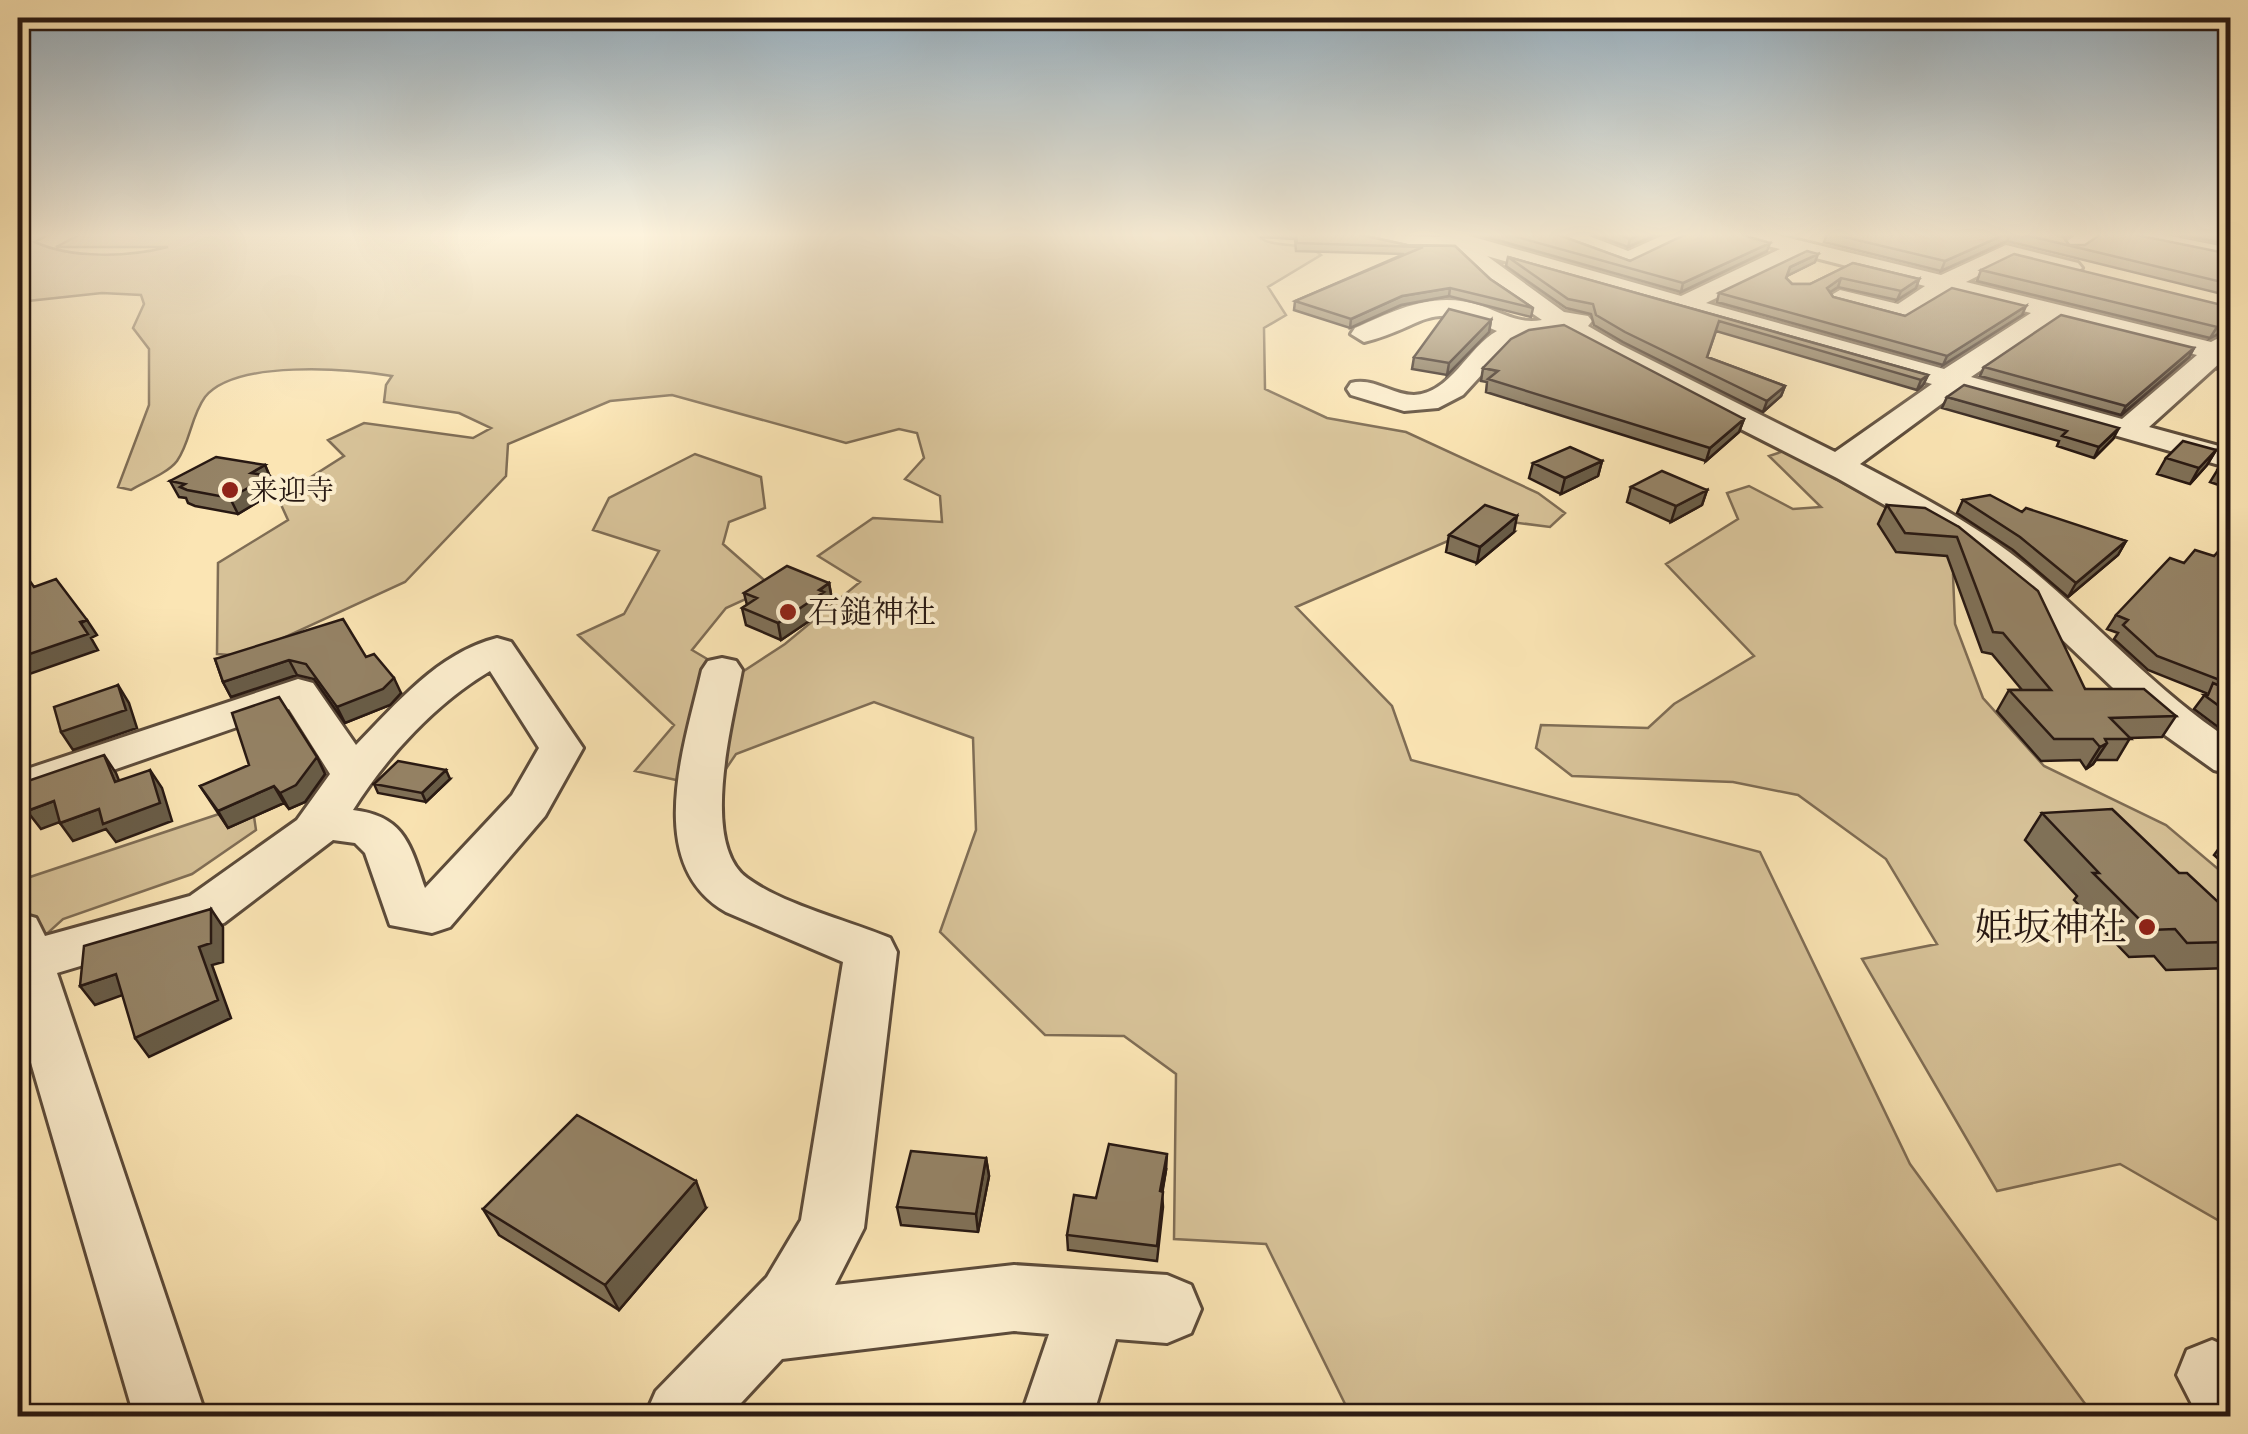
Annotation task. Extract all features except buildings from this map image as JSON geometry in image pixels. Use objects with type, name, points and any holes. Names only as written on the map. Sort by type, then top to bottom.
[{"type":"street","points":[[1533,301],[1688,392],[1837,465],[1964,536],[2004,565],[2162,712],[2230,760]]},
{"type":"street","points":[[1361,389],[1406,406],[1431,403],[1465,377],[1497,342],[1520,332],[1568,324],[1633,301]]},
{"type":"street","points":[[1672,301],[2230,459]]},
{"type":"street","points":[[1684,304],[1690,301]]},
{"type":"street","points":[[1855,301],[1902,313],[1919,301]]},
{"type":"street","points":[[2016,301],[2226,349]]},
{"type":"street","points":[[1364,334],[1421,309],[1446,304],[1462,305],[1520,332]]},
{"type":"street","points":[[1837,465],[2052,310]]},
{"type":"street","points":[[2127,430],[2226,349]]},
{"type":"street","points":[[170,1416],[23,946],[206,910],[314,832],[353,774],[440,683],[496,650],[561,748],[529,805],[432,914],[408,912],[387,847],[369,828],[321,822]]},
{"type":"street","points":[[681,1416],[792,1300],[832,1228],[871,952],[726,890],[704,857],[698,808],[722,670]]},
{"type":"street","points":[[18,788],[298,692],[353,774]]},
{"type":"street","points":[[766,1327],[1014,1298],[1167,1309]]},
{"type":"street","points":[[1056,1416],[1093,1304]]},
{"type":"shaded area","points":[[143,301],[1277,301],[1286,315],[1264,328],[1265,389],[1327,418],[1406,432],[1538,493],[1565,513],[1550,527],[1496,520],[1296,607],[1392,706],[1411,760],[1760,852],[1910,1164],[2094,1416],[1351,1416],[1266,1244],[1174,1239],[1176,1074],[1124,1036],[1045,1035],[940,932],[976,830],[973,738],[874,702],[736,754],[713,788],[635,771],[674,725],[578,635],[624,614],[659,551],[593,530],[609,498],[695,454],[761,477],[765,508],[729,522],[723,544],[772,587],[726,608],[692,650],[736,676],[785,644],[860,582],[818,556],[873,518],[942,522],[940,496],[905,479],[924,458],[917,433],[899,429],[846,443],[672,395],[610,401],[508,444],[506,476],[405,582],[244,656],[217,654],[218,563],[288,520],[278,498],[344,456],[328,440],[364,423],[473,438],[491,428],[459,413],[384,402],[386,385],[392,376],[322,370],[266,372],[220,385],[200,404],[185,446],[173,465],[131,490],[118,487],[149,405],[149,349],[133,328]]},
{"type":"shaded area","points":[[1784,451],[1938,535],[1988,579],[1953,575],[1955,624],[1983,698],[2044,766],[2166,825],[2230,879],[2230,1227],[2120,1164],[1997,1191],[1862,959],[1937,944],[1886,859],[1798,795],[1733,782],[1572,776],[1536,748],[1541,725],[1648,728],[1674,704],[1754,656],[1666,564],[1738,519],[1727,493],[1749,486],[1793,509],[1821,507],[1769,456]]},
{"type":"shaded area","points":[[252,803],[256,830],[192,874],[63,919],[18,960],[18,881]]},
{"type":"place","name":"来迎寺","points":[[230,490]]},
{"type":"place","name":"石鎚神社","points":[[788,612]]},
{"type":"place","name":"姫坂神社","points":[[2147,927]]}]
